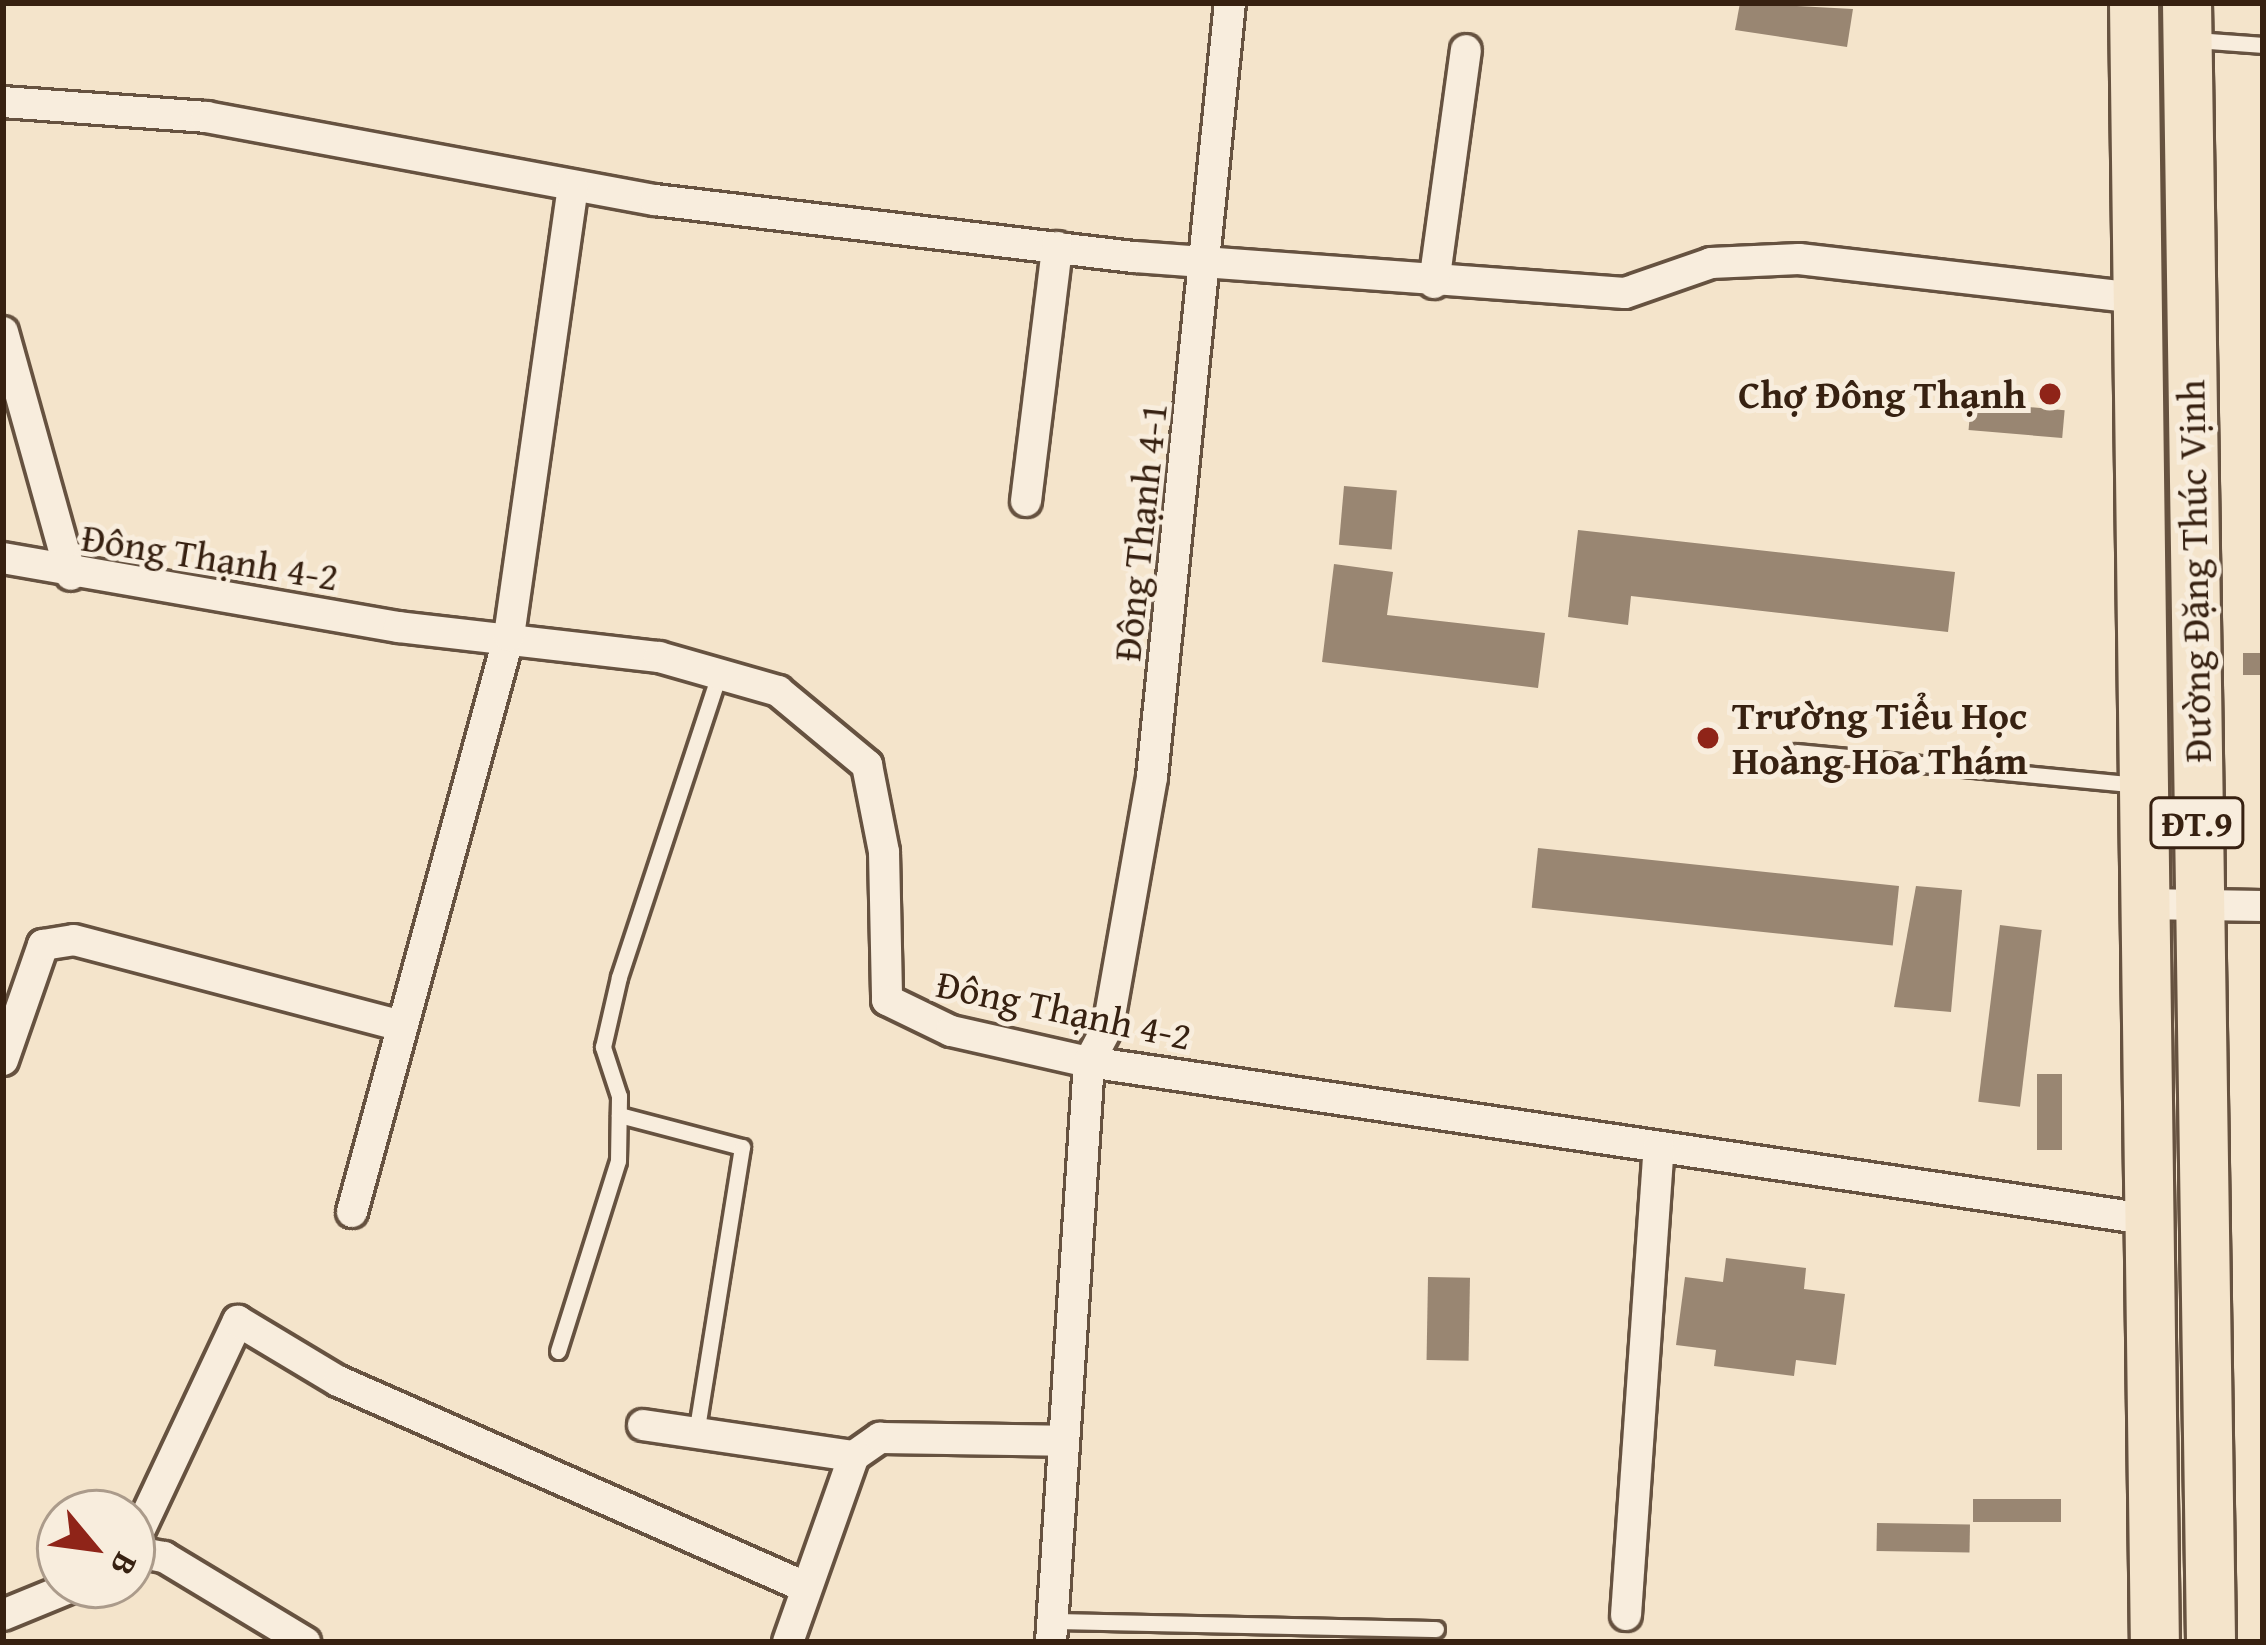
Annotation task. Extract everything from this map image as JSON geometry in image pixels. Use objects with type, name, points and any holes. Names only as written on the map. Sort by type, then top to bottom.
[{"type":"main road","name":"Đường Đặng Thúc Vịnh","points":[[2134,3],[2155,1642]]},
{"type":"main road","name":"Đường Đặng Thúc Vịnh","points":[[2187,21],[2211,1642]]},
{"type":"street","name":"Đông Thạnh 4-1","points":[[1051,1631],[1089,1062],[1108,1027],[1152,777],[1208,263],[1230,3]]},
{"type":"street","points":[[1433,283],[1466,50]]},
{"type":"street","points":[[3,101],[206,117],[573,187],[1208,263],[1433,283],[1625,293],[1711,262],[1799,259],[2138,298]]},
{"type":"street","points":[[352,1212],[509,637],[573,187]]},
{"type":"street","points":[[1026,501],[1057,248]]},
{"type":"street","points":[[3,332],[70,575]]},
{"type":"street","name":"Đông Thạnh 4-2","points":[[3,558],[70,575],[509,637],[719,674],[778,691],[867,766],[884,851],[886,1000],[951,1031],[1089,1062],[2146,1220]]},
{"type":"street","points":[[2142,904],[2263,906]]},
{"type":"street","points":[[3,1060],[43,945],[74,940],[402,1026]]},
{"type":"street","points":[[1626,1616],[1659,1147]]},
{"type":"street","points":[[156,1497],[238,1321],[338,1381],[805,1587]]},
{"type":"street","points":[[643,1425],[854,1456]]},
{"type":"street","points":[[788,1642],[854,1456],[880,1438],[1064,1441]]},
{"type":"street","points":[[156,1555],[305,1642]]},
{"type":"street","points":[[3,1615],[36,1601]]},
{"type":"lane","points":[[2187,21],[2263,45]]},
{"type":"lane","points":[[558,1352],[618,1160],[619,1115],[603,1047],[619,977],[719,674]]},
{"type":"lane","points":[[1796,752],[2143,785]]},
{"type":"lane","points":[[619,1115],[742,1147],[696,1433]]},
{"type":"lane","points":[[1051,1631],[1436,1629]]},
{"type":"building","points":[[1740,3],[1853,9],[1847,47],[1735,30]]},
{"type":"building","points":[[1971,402],[2065,410],[2062,438],[1969,430]]},
{"type":"building","points":[[1344,486],[1397,491],[1392,549],[1339,545]]},
{"type":"building","points":[[1578,530],[1955,572],[1948,632],[1631,596],[1628,625],[1568,617]]},
{"type":"building","points":[[1334,564],[1393,572],[1387,615],[1545,633],[1538,688],[1322,662]]},
{"type":"building","points":[[2243,653],[2263,653],[2263,675],[2243,675]]},
{"type":"building","points":[[1538,848],[1899,886],[1893,946],[1532,908]]},
{"type":"building","points":[[1916,886],[1962,890],[1951,1012],[1894,1007]]},
{"type":"building","points":[[2000,925],[2042,930],[2020,1107],[1978,1102]]},
{"type":"building","points":[[2037,1074],[2062,1074],[2062,1150],[2037,1150]]},
{"type":"building","points":[[1726,1258],[1806,1268],[1804,1289],[1845,1294],[1836,1365],[1796,1360],[1794,1376],[1714,1366],[1716,1350],[1676,1345],[1685,1277],[1723,1282]]},
{"type":"building","points":[[1428,1277],[1470,1278],[1469,1361],[1427,1360]]},
{"type":"building","points":[[1973,1499],[2061,1499],[2061,1522],[1973,1522]]},
{"type":"building","points":[[1877,1523],[1970,1525],[1969,1553],[1877,1551]]},
{"type":"place","name":"Chợ Đông Thạnh","points":[[2050,394]]},
{"type":"place","name":"Trường Tiểu Học Hoàng Hoa Thám","points":[[1708,738]]}]
